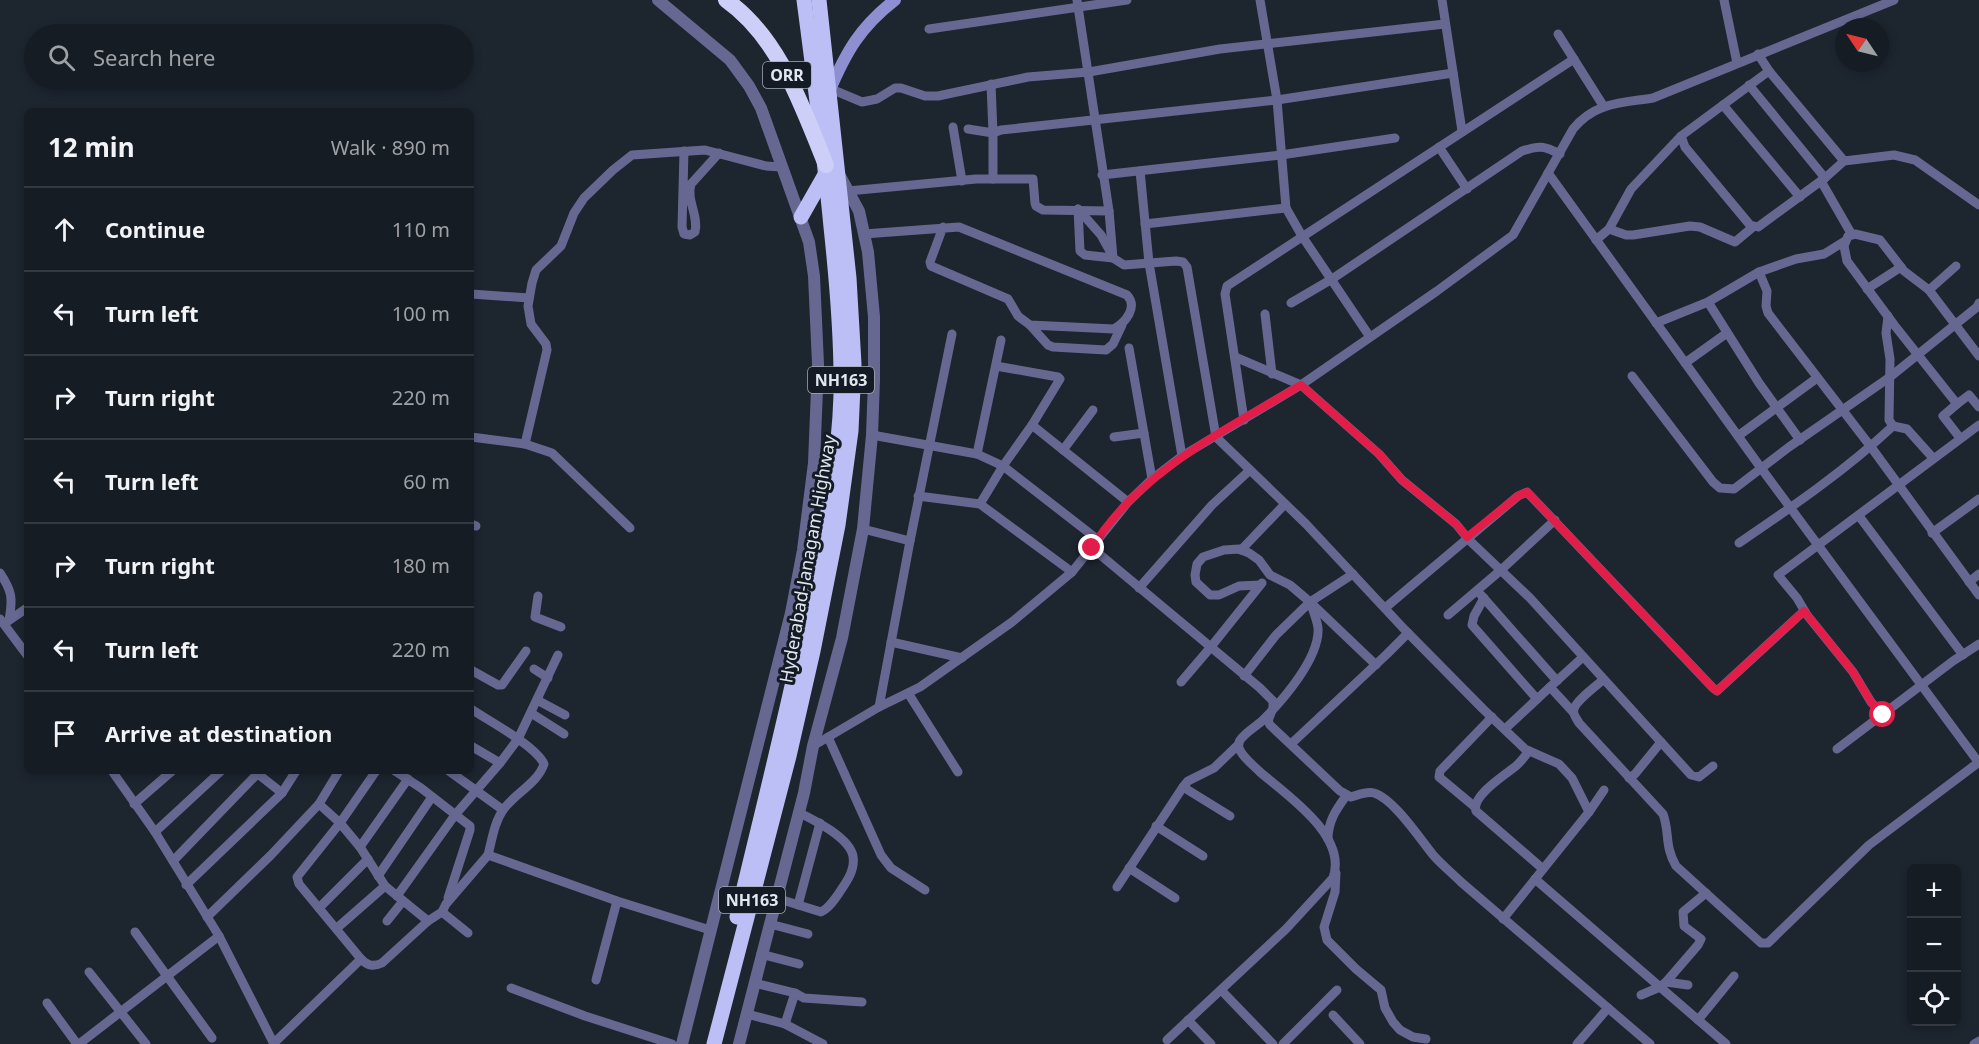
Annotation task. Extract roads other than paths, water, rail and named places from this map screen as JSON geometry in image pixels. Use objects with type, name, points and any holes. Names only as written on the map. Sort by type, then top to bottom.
[{"type":"highway","name":"ORR","points":[[726,0],[756,27],[790,79],[830,171]]},
{"type":"highway","name":"Hyderabad-Janagam Highway","points":[[714,1044],[792,744],[815,641],[846,472],[851,431],[855,364],[849,278],[804,0]]},
{"type":"highway","name":"Hyderabad-Janagam Highway","points":[[704,1044],[729,952],[804,636],[828,516],[837,457],[841,397],[841,344],[830,171],[830,92],[819,0]]},
{"type":"highway","points":[[801,217],[830,171]]},
{"type":"main road","points":[[830,92],[857,36],[878,13],[896,0]]},
{"type":"street","points":[[658,0],[730,60],[749,86],[761,108],[808,242],[814,276],[818,364],[814,463],[806,529],[791,613],[682,1044]]},
{"type":"street","points":[[929,29],[1078,3],[1127,0]]},
{"type":"street","points":[[1260,0],[1277,100],[1286,208],[1302,236],[1370,337]]},
{"type":"street","points":[[1442,0],[1462,131]]},
{"type":"street","points":[[1724,0],[1737,63]]},
{"type":"street","points":[[813,746],[879,707],[920,687],[1012,622],[1072,572],[1128,502],[1152,479],[1182,456],[1301,385],[1437,291],[1513,235],[1573,129],[1584,116],[1604,106],[1653,98],[1894,0]]},
{"type":"street","points":[[1078,3],[1109,211],[1113,258]]},
{"type":"street","points":[[830,92],[856,101],[869,102],[895,88],[925,96],[952,95],[1028,76],[1089,72],[1220,49],[1445,24]]},
{"type":"street","points":[[1558,34],[1604,106]]},
{"type":"street","points":[[1758,54],[1769,71],[1844,161]]},
{"type":"street","points":[[1244,420],[1225,294],[1227,286],[1574,59]]},
{"type":"street","points":[[1596,240],[1609,229],[1631,189],[1681,136],[1769,71]]},
{"type":"street","points":[[968,129],[993,133],[1001,130],[1277,100],[1453,73]]},
{"type":"street","points":[[991,84],[993,179]]},
{"type":"street","points":[[1749,86],[1823,180],[1848,238],[1844,246],[1847,261],[1957,404]]},
{"type":"street","points":[[1723,105],[1800,197]]},
{"type":"street","points":[[953,127],[962,181]]},
{"type":"street","points":[[1681,136],[1685,147],[1753,227]]},
{"type":"street","points":[[1102,175],[1281,155],[1395,138]]},
{"type":"street","points":[[1291,303],[1332,279],[1522,151],[1537,146],[1560,154]]},
{"type":"street","points":[[1439,147],[1467,189]]},
{"type":"street","points":[[525,444],[547,350],[546,344],[531,324],[529,298],[536,270],[561,246],[574,213],[584,198],[632,155],[705,150],[766,166],[781,167]]},
{"type":"street","points":[[684,151],[682,227],[684,234],[690,235],[695,232],[697,225],[689,190],[691,184],[719,153]]},
{"type":"street","points":[[1609,229],[1633,235],[1690,226],[1700,227],[1735,242],[1753,227],[1758,227],[1823,180],[1844,161],[1894,155],[1915,160],[1979,205]]},
{"type":"street","points":[[739,1044],[842,638],[863,529],[872,435],[874,380],[873,317],[868,252],[859,211],[848,192],[830,171]]},
{"type":"street","points":[[1140,171],[1149,263],[1182,456]]},
{"type":"street","points":[[1480,594],[1553,684],[1579,723],[1663,814],[1669,854],[1676,866],[1761,943],[1768,943],[1869,845],[1979,762],[1761,468],[1548,173]]},
{"type":"street","points":[[848,192],[962,181],[1033,179],[1035,203],[1039,209],[1109,211]]},
{"type":"street","points":[[1145,224],[1286,208]]},
{"type":"street","points":[[1078,209],[1080,252],[1085,255],[1113,258],[1124,265],[1180,261],[1187,267],[1216,437],[1285,504],[1492,717],[1529,751],[1559,764],[1572,778],[1589,812]]},
{"type":"street","points":[[1078,209],[1101,235],[1113,258]]},
{"type":"street","points":[[864,234],[943,227],[958,227],[1127,295],[1132,307],[1113,344],[1106,350],[1048,345],[1030,325],[1018,316],[1008,299],[931,266],[930,261],[943,227]]},
{"type":"street","points":[[1656,323],[1708,303],[1759,272],[1796,259],[1824,254],[1855,234],[1880,240],[1901,267],[1929,290],[1979,356]]},
{"type":"street","points":[[1929,290],[1956,266]]},
{"type":"street","points":[[1867,289],[1901,267]]},
{"type":"street","points":[[1759,272],[1767,291],[1768,313],[1841,411],[1871,447],[1896,485],[1979,595]]},
{"type":"street","points":[[474,294],[529,298]]},
{"type":"street","points":[[1708,303],[1800,440]]},
{"type":"street","points":[[1632,376],[1720,488],[1734,489],[1918,356],[1979,303]]},
{"type":"street","points":[[1265,314],[1272,374]]},
{"type":"street","points":[[1888,316],[1886,333],[1890,358],[1888,420],[1893,426],[1907,429],[1933,458]]},
{"type":"street","points":[[1030,325],[1114,329],[1122,325]]},
{"type":"street","points":[[1685,363],[1727,333]]},
{"type":"street","points":[[879,707],[918,496],[952,334]]},
{"type":"street","points":[[977,454],[1001,340]]},
{"type":"street","points":[[1129,348],[1152,479]]},
{"type":"street","points":[[1235,357],[1301,385],[1379,454],[1402,480],[1456,524],[1530,598],[1691,775],[1695,777],[1705,774],[1713,766]]},
{"type":"street","points":[[980,504],[1060,382],[1058,377],[996,366]]},
{"type":"street","points":[[1738,436],[1816,378]]},
{"type":"street","points":[[1960,438],[1942,416],[1970,395],[1979,407]]},
{"type":"street","points":[[1063,450],[1093,410]]},
{"type":"street","points":[[1032,425],[1128,502]]},
{"type":"street","points":[[1883,715],[1778,575],[1820,546],[1896,485],[1979,425]]},
{"type":"street","points":[[1738,543],[1791,507],[1871,447],[1893,426]]},
{"type":"street","points":[[1114,437],[1144,433]]},
{"type":"street","points":[[872,435],[977,454],[1003,466],[1094,544],[1139,588],[1273,701],[1268,721],[1270,725],[1346,796],[1352,797],[1369,792],[1388,802],[1435,857],[1503,919],[1650,1044]]},
{"type":"street","points":[[474,437],[525,444],[552,453],[630,528]]},
{"type":"street","points":[[1139,588],[1212,506],[1250,470]]},
{"type":"street","points":[[1385,608],[1467,537],[1518,496],[1527,492],[1717,691],[1804,611]]},
{"type":"street","points":[[918,496],[980,504],[1072,572]]},
{"type":"street","points":[[1932,533],[1979,499]]},
{"type":"street","points":[[1241,550],[1285,504]]},
{"type":"street","points":[[1859,516],[1963,655]]},
{"type":"street","points":[[1448,615],[1480,594],[1501,570],[1555,520]]},
{"type":"street","points":[[863,529],[910,541]]},
{"type":"street","points":[[1260,585],[1239,586],[1219,596],[1210,595],[1196,582],[1197,564],[1203,557],[1224,550],[1241,550],[1259,560],[1270,575],[1290,585],[1376,665]]},
{"type":"street","points":[[0,573],[10,588],[12,597],[4,621]]},
{"type":"street","points":[[1244,675],[1276,634],[1310,602],[1353,574]]},
{"type":"street","points":[[1969,582],[1979,574]]},
{"type":"street","points":[[1181,682],[1270,575]]},
{"type":"street","points":[[1480,594],[1472,625],[1537,699]]},
{"type":"street","points":[[538,596],[535,617],[561,627]]},
{"type":"street","points":[[1310,602],[1318,628],[1316,646],[1301,672],[1273,708],[1261,722],[1240,739],[1239,748],[1248,761],[1313,818],[1336,855],[1335,892],[1324,927],[1327,940],[1381,990],[1385,1008],[1400,1030],[1413,1037],[1426,1040]]},
{"type":"street","points":[[4,621],[24,610]]},
{"type":"street","points":[[4,621],[24,651]]},
{"type":"street","points":[[1291,744],[1408,633]]},
{"type":"street","points":[[891,642],[962,658]]},
{"type":"street","points":[[1837,749],[1979,644]]},
{"type":"street","points":[[474,672],[502,686],[526,651]]},
{"type":"street","points":[[387,921],[455,815],[518,740],[558,655]]},
{"type":"street","points":[[1505,729],[1583,657]]},
{"type":"street","points":[[534,669],[548,678]]},
{"type":"street","points":[[1573,712],[1579,702],[1603,680]]},
{"type":"street","points":[[908,693],[958,772]]},
{"type":"street","points":[[537,700],[565,715]]},
{"type":"street","points":[[373,774],[340,823],[297,877],[299,884],[338,928],[361,959],[370,966],[376,966],[444,908],[488,855],[503,810],[538,775],[544,764],[541,758],[518,740],[474,712]]},
{"type":"street","points":[[531,713],[564,734]]},
{"type":"street","points":[[1492,717],[1440,771],[1439,777],[1543,869]]},
{"type":"street","points":[[828,737],[881,855],[891,868],[925,890]]},
{"type":"street","points":[[1629,778],[1635,774],[1661,742]]},
{"type":"street","points":[[1117,887],[1188,781],[1214,768],[1239,744]]},
{"type":"street","points":[[474,748],[500,763]]},
{"type":"street","points":[[1475,807],[1476,802],[1486,791],[1518,764],[1529,751]]},
{"type":"street","points":[[118,774],[134,804],[155,832],[219,936],[274,1044],[361,959]]},
{"type":"street","points":[[134,804],[168,774]]},
{"type":"street","points":[[155,832],[218,774]]},
{"type":"street","points":[[173,861],[258,774]]},
{"type":"street","points":[[260,774],[282,793]]},
{"type":"street","points":[[186,885],[282,793],[294,774]]},
{"type":"street","points":[[207,917],[271,855],[319,804],[337,774]]},
{"type":"street","points":[[400,774],[468,824],[470,830],[444,908]]},
{"type":"street","points":[[452,774],[503,810]]},
{"type":"street","points":[[360,847],[408,779]]},
{"type":"street","points":[[1183,787],[1230,816]]},
{"type":"street","points":[[1503,919],[1604,790]]},
{"type":"street","points":[[1328,839],[1331,819],[1346,796]]},
{"type":"street","points":[[378,876],[432,797]]},
{"type":"street","points":[[319,804],[340,823],[360,847],[385,886],[428,921]]},
{"type":"street","points":[[776,898],[821,912],[825,910],[850,875],[853,864],[851,851],[836,834],[798,812]]},
{"type":"street","points":[[798,904],[820,823]]},
{"type":"street","points":[[1156,826],[1203,856]]},
{"type":"street","points":[[488,855],[617,901],[710,930]]},
{"type":"street","points":[[319,908],[368,859]]},
{"type":"street","points":[[1129,868],[1175,898]]},
{"type":"street","points":[[1167,1040],[1286,929],[1333,878],[1336,869]]},
{"type":"street","points":[[1535,879],[1663,985],[1726,1044]]},
{"type":"street","points":[[338,928],[385,886]]},
{"type":"street","points":[[1641,995],[1663,985],[1698,945],[1701,939],[1684,926],[1683,912],[1706,893]]},
{"type":"street","points":[[596,981],[617,901]]},
{"type":"street","points":[[444,908],[468,933]]},
{"type":"street","points":[[770,924],[808,934]]},
{"type":"street","points":[[135,933],[212,1038]]},
{"type":"street","points":[[47,1003],[78,1044],[219,936]]},
{"type":"street","points":[[761,954],[799,964]]},
{"type":"street","points":[[89,972],[146,1044]]},
{"type":"street","points":[[1698,1020],[1734,976]]},
{"type":"street","points":[[754,982],[795,993],[804,998],[862,1002]]},
{"type":"street","points":[[1663,985],[1688,985]]},
{"type":"street","points":[[511,988],[585,1016],[672,1044]]},
{"type":"street","points":[[1221,990],[1273,1044]]},
{"type":"street","points":[[1283,1044],[1337,990]]},
{"type":"street","points":[[785,1024],[795,993]]},
{"type":"street","points":[[1577,1044],[1608,1008]]},
{"type":"street","points":[[747,1014],[785,1024],[823,1044]]},
{"type":"street","points":[[1333,1015],[1360,1044]]},
{"type":"street","points":[[1188,1020],[1212,1044]]},
{"type":"street","points":[[1974,1044],[1979,1041]]}]
